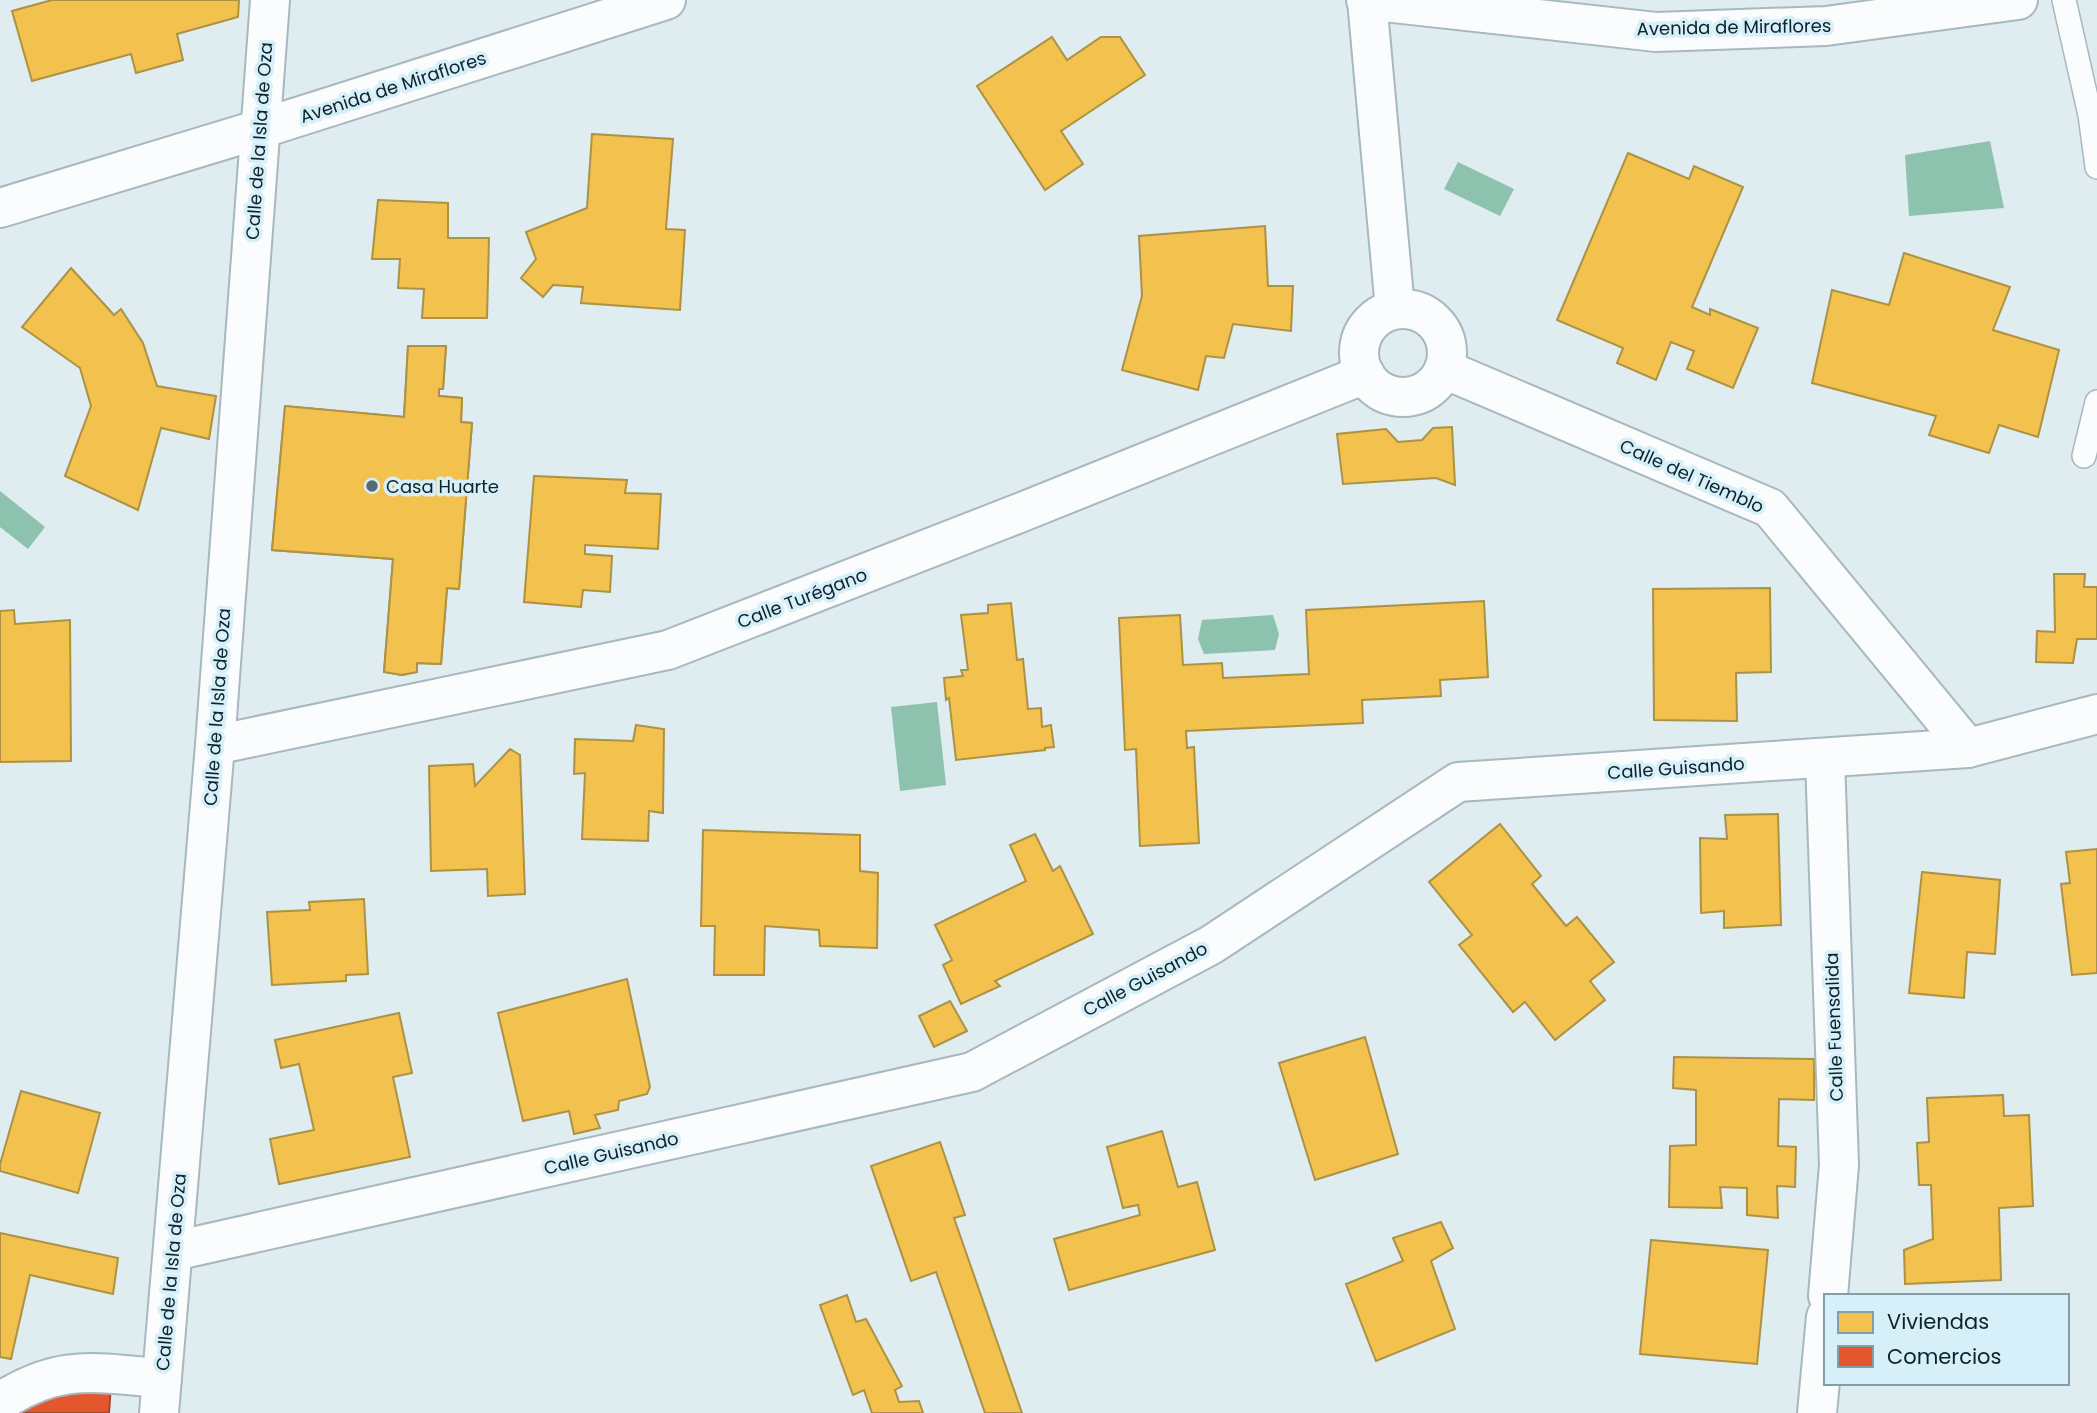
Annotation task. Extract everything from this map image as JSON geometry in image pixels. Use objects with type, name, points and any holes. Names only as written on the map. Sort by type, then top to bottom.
[{"type":"street","name":"Calle de la Isla de Oza","points":[[160,1395],[215,746],[270,0]]},
{"type":"street","name":"Avenida de Miraflores","points":[[0,208],[260,129],[666,0]]},
{"type":"street","name":"Avenida de Miraflores","points":[[1366,0],[1656,32],[1826,26],[2018,0]]},
{"type":"street","points":[[1366,0],[1395,309]]},
{"type":"street","points":[[1395,309],[1422,312],[1433,320],[1447,343],[1448,356],[1444,369],[1437,381],[1413,396],[1399,397],[1385,393],[1373,385],[1360,361],[1364,333],[1371,322],[1395,309]]},
{"type":"street","name":"Calle del Tiemblo","points":[[1444,369],[1770,508],[1968,748]]},
{"type":"street","name":"Calle Turégano","points":[[215,746],[668,650],[1365,374]]},
{"type":"street","name":"Calle Guisando","points":[[174,1251],[972,1072],[1210,945],[1458,782],[1968,748],[2097,714]]},
{"type":"street","name":"Calle Fuensalida","points":[[1825,759],[1839,1165],[1828,1294]]},
{"type":"street","points":[[1817,1413],[1824,1338]]},
{"type":"street","points":[[0,1402],[25,1386],[54,1376],[81,1372],[160,1395]]},
{"type":"lane","points":[[2064,0],[2090,115],[2097,167]]},
{"type":"lane","points":[[2084,456],[2097,402]]},
{"type":"shaded area","points":[[1990,141],[2004,208],[1909,216],[1905,155]]},
{"type":"shaded area","points":[[1458,162],[1514,189],[1500,216],[1444,189]]},
{"type":"shaded area","points":[[0,491],[45,527],[28,549],[0,527]]},
{"type":"shaded area","points":[[1273,615],[1279,634],[1275,650],[1204,654],[1198,639],[1202,620]]},
{"type":"shaded area","points":[[937,702],[946,785],[900,791],[891,707]]},
{"type":"building: Viviendas","points":[[52,0],[239,0],[238,17],[177,34],[183,60],[136,73],[131,54],[32,81],[12,11]]},
{"type":"building: Viviendas","points":[[1052,37],[1067,60],[1101,37],[1120,37],[1145,75],[1061,131],[1083,164],[1045,190],[977,86]]},
{"type":"building: Viviendas","points":[[592,134],[673,139],[666,229],[685,230],[680,310],[581,303],[583,287],[553,285],[543,297],[521,278],[536,259],[526,232],[587,208]]},
{"type":"building: Viviendas","points":[[1628,153],[1689,179],[1694,166],[1743,187],[1692,307],[1710,315],[1710,309],[1758,328],[1733,388],[1687,369],[1694,351],[1671,342],[1656,380],[1617,363],[1623,348],[1557,320]]},
{"type":"building: Viviendas","points":[[378,200],[448,203],[448,238],[489,238],[487,318],[422,318],[424,289],[398,288],[400,259],[372,259]]},
{"type":"building: Viviendas","points":[[1265,226],[1268,286],[1293,286],[1291,331],[1233,324],[1224,358],[1206,356],[1198,390],[1122,370],[1142,296],[1139,236]]},
{"type":"building: Viviendas","points":[[1904,253],[2010,287],[1993,330],[2059,350],[2038,437],[1999,425],[1989,453],[1929,435],[1936,416],[1812,383],[1832,290],[1889,305]]},
{"type":"building: Viviendas","points":[[71,268],[114,315],[121,309],[143,343],[157,386],[216,396],[209,439],[161,428],[138,510],[65,476],[91,406],[80,368],[22,327]]},
{"type":"building: Viviendas","name":"Casa Huarte","points":[[408,346],[446,346],[443,389],[439,389],[439,396],[462,398],[461,422],[472,423],[459,589],[447,588],[441,664],[417,663],[417,672],[402,675],[384,672],[393,559],[272,550],[285,406],[404,417]],"holes":[[[326,447],[402,451],[396,526],[319,519]]]},
{"type":"building: Viviendas","name":"Casa Huarte","points":[[408,346],[446,346],[443,389],[439,389],[439,396],[462,398],[461,422],[472,423],[459,589],[447,588],[441,664],[417,663],[417,672],[402,675],[384,672],[393,559],[272,550],[285,406],[404,417]]},
{"type":"building: Viviendas","points":[[1452,427],[1455,485],[1436,478],[1343,484],[1337,434],[1386,429],[1398,442],[1422,440],[1433,428]]},
{"type":"building: Viviendas","points":[[534,476],[627,480],[625,493],[661,494],[658,549],[585,545],[585,554],[612,556],[610,592],[583,590],[581,607],[524,602]]},
{"type":"building: Viviendas","points":[[2054,574],[2085,574],[2084,587],[2097,587],[2097,639],[2077,639],[2073,663],[2036,662],[2037,631],[2055,632]]},
{"type":"building: Viviendas","points":[[1770,588],[1771,672],[1736,673],[1737,721],[1654,720],[1653,589]]},
{"type":"building: Viviendas","points":[[1484,601],[1488,677],[1440,680],[1441,696],[1362,700],[1363,723],[1186,731],[1187,748],[1194,747],[1199,843],[1140,846],[1136,749],[1125,750],[1119,618],[1180,615],[1183,665],[1222,663],[1223,678],[1309,674],[1306,610]]},
{"type":"building: Viviendas","points":[[1011,603],[1017,660],[1023,659],[1028,709],[1041,708],[1042,727],[1051,725],[1054,747],[956,760],[944,678],[963,676],[961,670],[968,670],[961,615],[988,613],[988,605]]},
{"type":"building: Viviendas","points":[[14,610],[15,624],[70,620],[71,761],[0,762],[0,611]]},
{"type":"building: Viviendas","points":[[636,725],[664,729],[663,813],[649,811],[648,841],[582,839],[585,773],[574,774],[575,739],[633,741]]},
{"type":"building: Viviendas","points":[[510,749],[520,755],[525,894],[488,896],[487,869],[431,871],[429,766],[473,764],[475,786]]},
{"type":"building: Viviendas","points":[[1778,814],[1781,925],[1724,928],[1724,911],[1701,913],[1700,838],[1727,839],[1725,815]]},
{"type":"building: Viviendas","points":[[1500,824],[1541,876],[1532,884],[1566,926],[1577,917],[1614,962],[1590,981],[1605,1000],[1555,1040],[1525,1002],[1513,1012],[1459,945],[1472,935],[1429,882]]},
{"type":"building: Viviendas","points":[[703,830],[860,835],[860,871],[878,873],[877,948],[820,946],[819,930],[765,926],[764,975],[714,975],[715,926],[701,926]]},
{"type":"building: Viviendas","points":[[1035,834],[1053,871],[1060,866],[1093,934],[995,981],[1000,986],[961,1004],[943,965],[952,960],[935,925],[1026,881],[1010,845]]},
{"type":"building: Viviendas","points":[[2097,849],[2097,973],[2072,975],[2061,884],[2070,883],[2066,852]]},
{"type":"building: Viviendas","points":[[1922,872],[2000,880],[1995,954],[1967,952],[1964,998],[1909,993]]},
{"type":"building: Viviendas","points":[[364,899],[368,974],[346,975],[346,981],[272,985],[267,912],[310,910],[309,902]]},
{"type":"building: Viviendas","points":[[627,979],[650,1087],[647,1094],[619,1101],[618,1110],[595,1115],[600,1128],[574,1134],[569,1111],[523,1121],[498,1013]]},
{"type":"building: Viviendas","points":[[950,1001],[967,1031],[934,1047],[919,1016]]},
{"type":"building: Viviendas","points":[[399,1013],[412,1073],[393,1077],[410,1157],[279,1184],[270,1139],[314,1130],[299,1064],[281,1068],[275,1040]]},
{"type":"building: Viviendas","points":[[1365,1037],[1398,1154],[1315,1180],[1279,1063]]},
{"type":"building: Viviendas","points":[[1674,1057],[1814,1059],[1814,1100],[1779,1099],[1778,1146],[1796,1147],[1795,1187],[1777,1186],[1778,1218],[1747,1215],[1747,1188],[1720,1187],[1722,1208],[1669,1207],[1670,1146],[1696,1145],[1696,1090],[1673,1088]]},
{"type":"building: Viviendas","points":[[21,1091],[100,1113],[78,1193],[0,1171]]},
{"type":"building: Viviendas","points":[[2003,1095],[2004,1116],[2029,1115],[2033,1206],[1999,1208],[2001,1280],[1905,1284],[1904,1250],[1933,1239],[1931,1185],[1919,1185],[1917,1143],[1929,1142],[1927,1098]]},
{"type":"building: Viviendas","points":[[1162,1131],[1178,1187],[1197,1182],[1215,1250],[1069,1290],[1054,1239],[1140,1215],[1138,1205],[1123,1208],[1107,1147]]},
{"type":"building: Viviendas","points":[[940,1142],[965,1215],[954,1218],[1022,1413],[985,1413],[936,1272],[911,1281],[871,1166]]},
{"type":"building: Viviendas","points":[[1441,1222],[1453,1248],[1431,1261],[1455,1329],[1376,1361],[1346,1284],[1403,1261],[1393,1238]]},
{"type":"building: Viviendas","points":[[0,1233],[118,1258],[113,1294],[30,1275],[11,1359],[0,1357]]},
{"type":"building: Viviendas","points":[[1651,1240],[1768,1250],[1757,1364],[1640,1354]]},
{"type":"building: Viviendas","points":[[847,1295],[856,1322],[866,1319],[902,1386],[895,1390],[899,1402],[919,1401],[923,1413],[872,1413],[864,1390],[853,1395],[820,1305]]},
{"type":"building: Comercios","points":[[111,1385],[109,1413],[10,1413],[32,1396]]},
{"type":"place","name":"Casa Huarte","points":[[372,486]]}]
